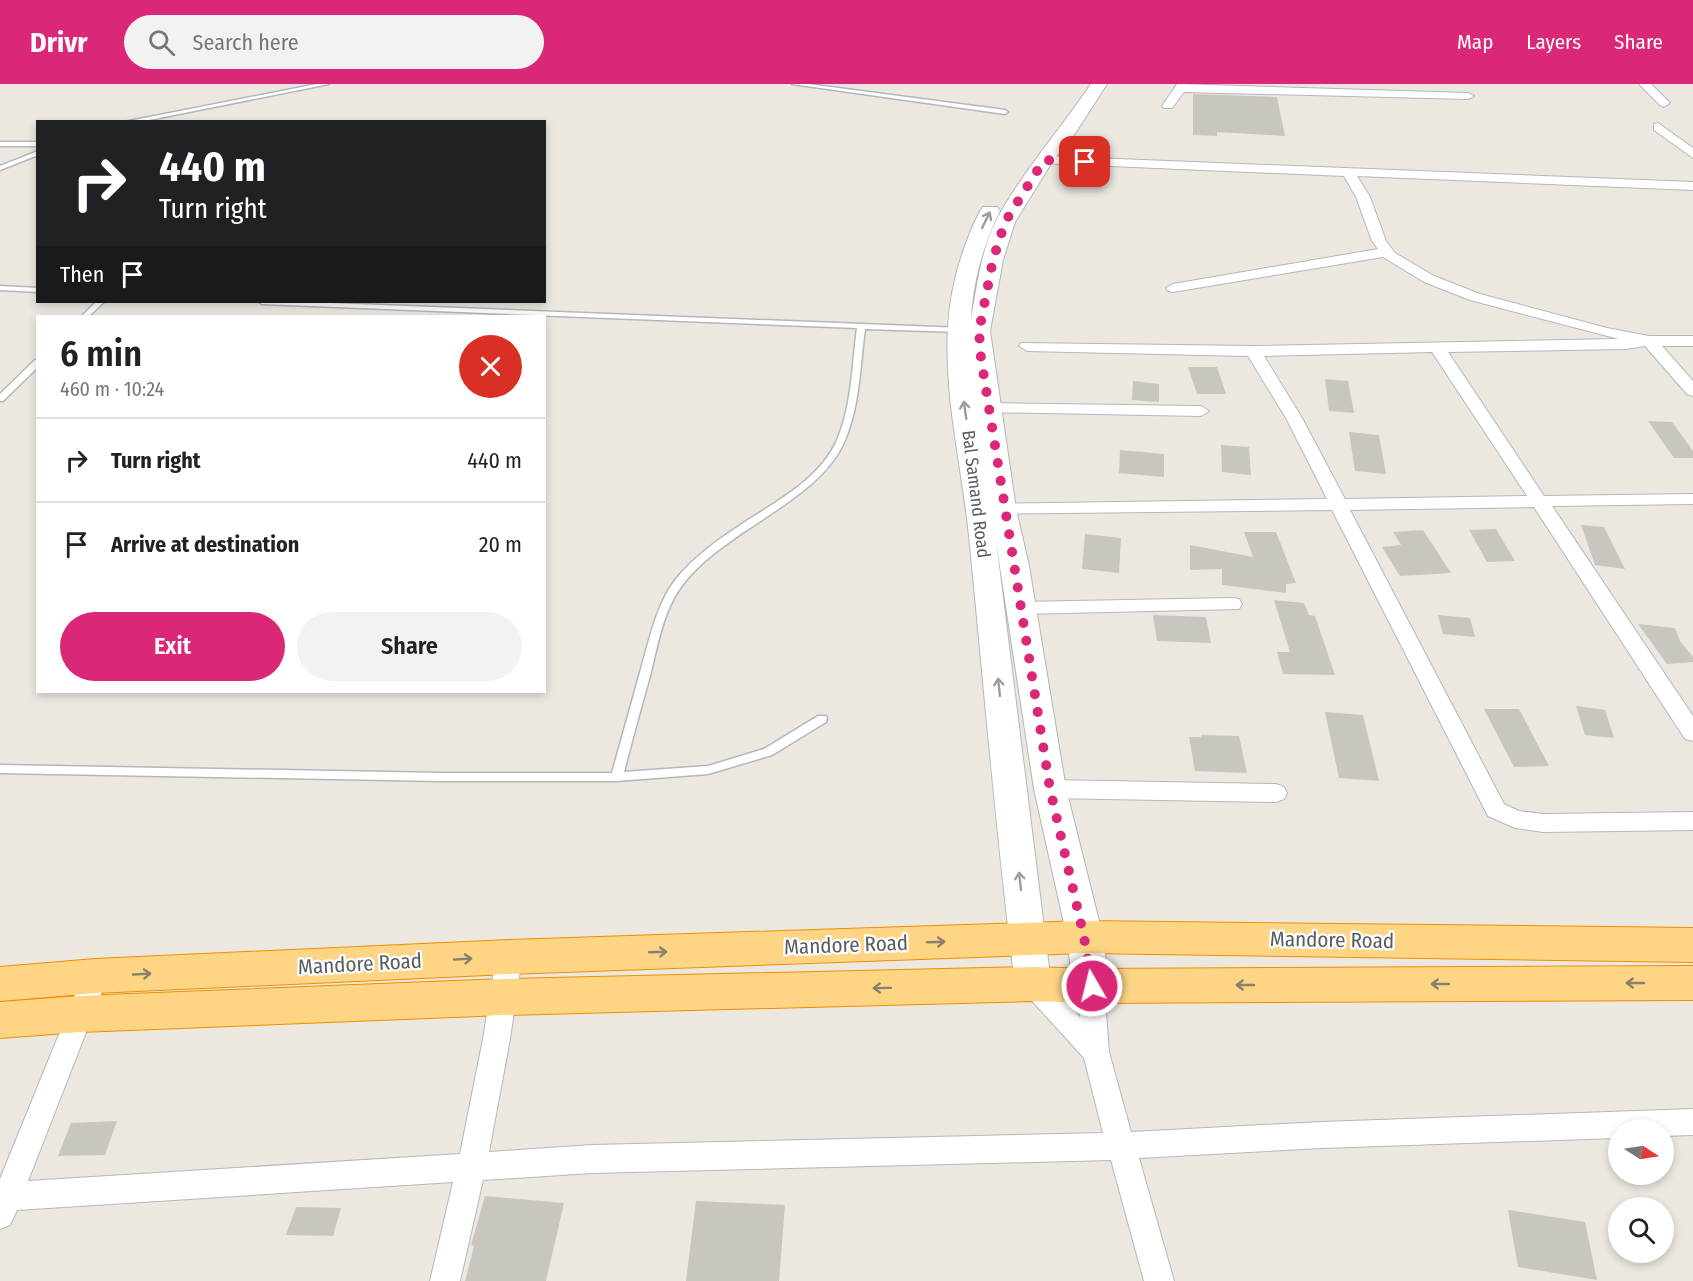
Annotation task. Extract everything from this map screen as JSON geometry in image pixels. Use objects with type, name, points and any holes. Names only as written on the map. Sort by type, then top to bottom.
[{"type":"highway","name":"Mandore Road","points":[[0,984],[95,976],[509,957],[1084,937],[1693,945]]},
{"type":"highway","name":"Mandore Road","points":[[0,1020],[80,1014],[504,997],[1033,984],[1092,986],[1693,983]]},
{"type":"main road","name":"Bal Samand Road","points":[[1086,84],[1056,126],[1011,179],[987,216],[973,252],[961,308],[959,330],[964,397],[992,510],[1015,566],[1050,789],[1084,937],[1092,986]]},
{"type":"main road","name":"Bal Samand Road","points":[[1033,984],[1027,939],[992,510],[988,408],[979,331],[993,260],[1005,222],[1044,160],[1070,128],[1099,84]]},
{"type":"street","points":[[1645,84],[1664,103]]},
{"type":"street","points":[[1168,106],[1182,86],[1364,89],[1468,96]]},
{"type":"street","points":[[1658,127],[1693,154]]},
{"type":"street","points":[[1044,160],[1693,186]]},
{"type":"street","points":[[1349,174],[1363,196],[1379,241],[1388,252],[1429,279],[1475,297],[1605,332],[1649,341],[1693,391]]},
{"type":"street","points":[[1173,288],[1388,252]]},
{"type":"street","points":[[1027,346],[1253,351],[1693,341]]},
{"type":"street","points":[[1437,348],[1693,733]]},
{"type":"street","points":[[1253,351],[1294,418],[1496,810],[1515,819],[1543,823],[1693,821]]},
{"type":"street","points":[[988,408],[1201,411]]},
{"type":"street","points":[[992,510],[1693,499]]},
{"type":"street","points":[[1020,608],[1232,604]]},
{"type":"street","points":[[1050,789],[1276,793]]},
{"type":"street","points":[[444,1281],[472,1167],[504,997],[509,957]]},
{"type":"street","points":[[95,976],[3,1203],[592,1159],[1121,1146],[1322,1135],[1693,1122]]},
{"type":"street","points":[[1033,984],[1096,1052]]},
{"type":"street","points":[[1092,986],[1096,1052],[1159,1281]]},
{"type":"lane","points":[[137,120],[326,84]]},
{"type":"lane","points":[[795,84],[1005,112]]},
{"type":"lane","points":[[0,144],[36,144]]},
{"type":"lane","points":[[0,168],[36,154]]},
{"type":"lane","points":[[0,288],[36,290]]},
{"type":"lane","points":[[86,315],[99,303]]},
{"type":"lane","points":[[320,303],[959,330]]},
{"type":"lane","points":[[617,777],[661,614],[678,584],[694,563],[714,546],[806,484],[824,467],[839,446],[846,428],[861,327]]},
{"type":"lane","points":[[0,399],[36,364]]},
{"type":"lane","points":[[0,769],[441,777],[617,777],[708,770],[768,752],[822,719]]},
{"type":"building","points":[[1193,94],[1277,97],[1285,136],[1217,132],[1217,136],[1193,135]]},
{"type":"building","points":[[1188,367],[1217,367],[1226,394],[1197,394]]},
{"type":"building","points":[[1325,379],[1348,381],[1354,413],[1329,411]]},
{"type":"building","points":[[1133,381],[1159,384],[1159,402],[1132,400]]},
{"type":"building","points":[[1648,421],[1672,422],[1693,451],[1693,458],[1674,458]]},
{"type":"building","points":[[1349,432],[1379,435],[1386,474],[1355,471]]},
{"type":"building","points":[[1221,445],[1249,447],[1251,475],[1222,472]]},
{"type":"building","points":[[1120,450],[1164,454],[1164,477],[1119,473]]},
{"type":"building","points":[[1581,525],[1604,527],[1625,569],[1595,565]]},
{"type":"building","points":[[1496,529],[1515,561],[1487,562],[1469,530]]},
{"type":"building","points":[[1423,530],[1451,573],[1400,576],[1382,547],[1401,545],[1393,532]]},
{"type":"building","points":[[1244,532],[1276,532],[1296,583],[1286,584],[1286,593],[1222,585],[1222,569],[1190,570],[1190,545],[1253,557]]},
{"type":"building","points":[[1085,534],[1121,538],[1119,573],[1082,569]]},
{"type":"building","points":[[1274,600],[1304,603],[1309,615],[1315,616],[1335,675],[1283,674],[1277,652],[1290,652]]},
{"type":"building","points":[[1153,615],[1206,617],[1211,643],[1157,641]]},
{"type":"building","points":[[1438,615],[1470,618],[1475,637],[1443,634]]},
{"type":"building","points":[[1638,624],[1675,628],[1680,641],[1693,657],[1693,662],[1667,664]]},
{"type":"building","points":[[1576,706],[1605,710],[1614,738],[1585,735]]},
{"type":"building","points":[[1484,709],[1519,709],[1549,766],[1514,767]]},
{"type":"building","points":[[1325,712],[1363,715],[1379,781],[1339,778]]},
{"type":"building","points":[[1201,735],[1239,736],[1247,773],[1195,771],[1189,737],[1201,737]]},
{"type":"building","points":[[117,1121],[105,1155],[58,1156],[71,1123]]},
{"type":"building","points":[[485,1196],[564,1203],[546,1281],[465,1281],[474,1246],[471,1245]]},
{"type":"building","points":[[696,1201],[785,1205],[779,1281],[686,1281]]},
{"type":"building","points":[[296,1207],[341,1208],[333,1236],[286,1235]]},
{"type":"building","points":[[1508,1210],[1585,1222],[1597,1280],[1518,1267]]},
{"type":"route","points":[[1085,162],[1044,160],[1005,222],[993,260],[979,331],[1003,509],[1015,566],[1050,789],[1084,937],[1092,986]]}]
